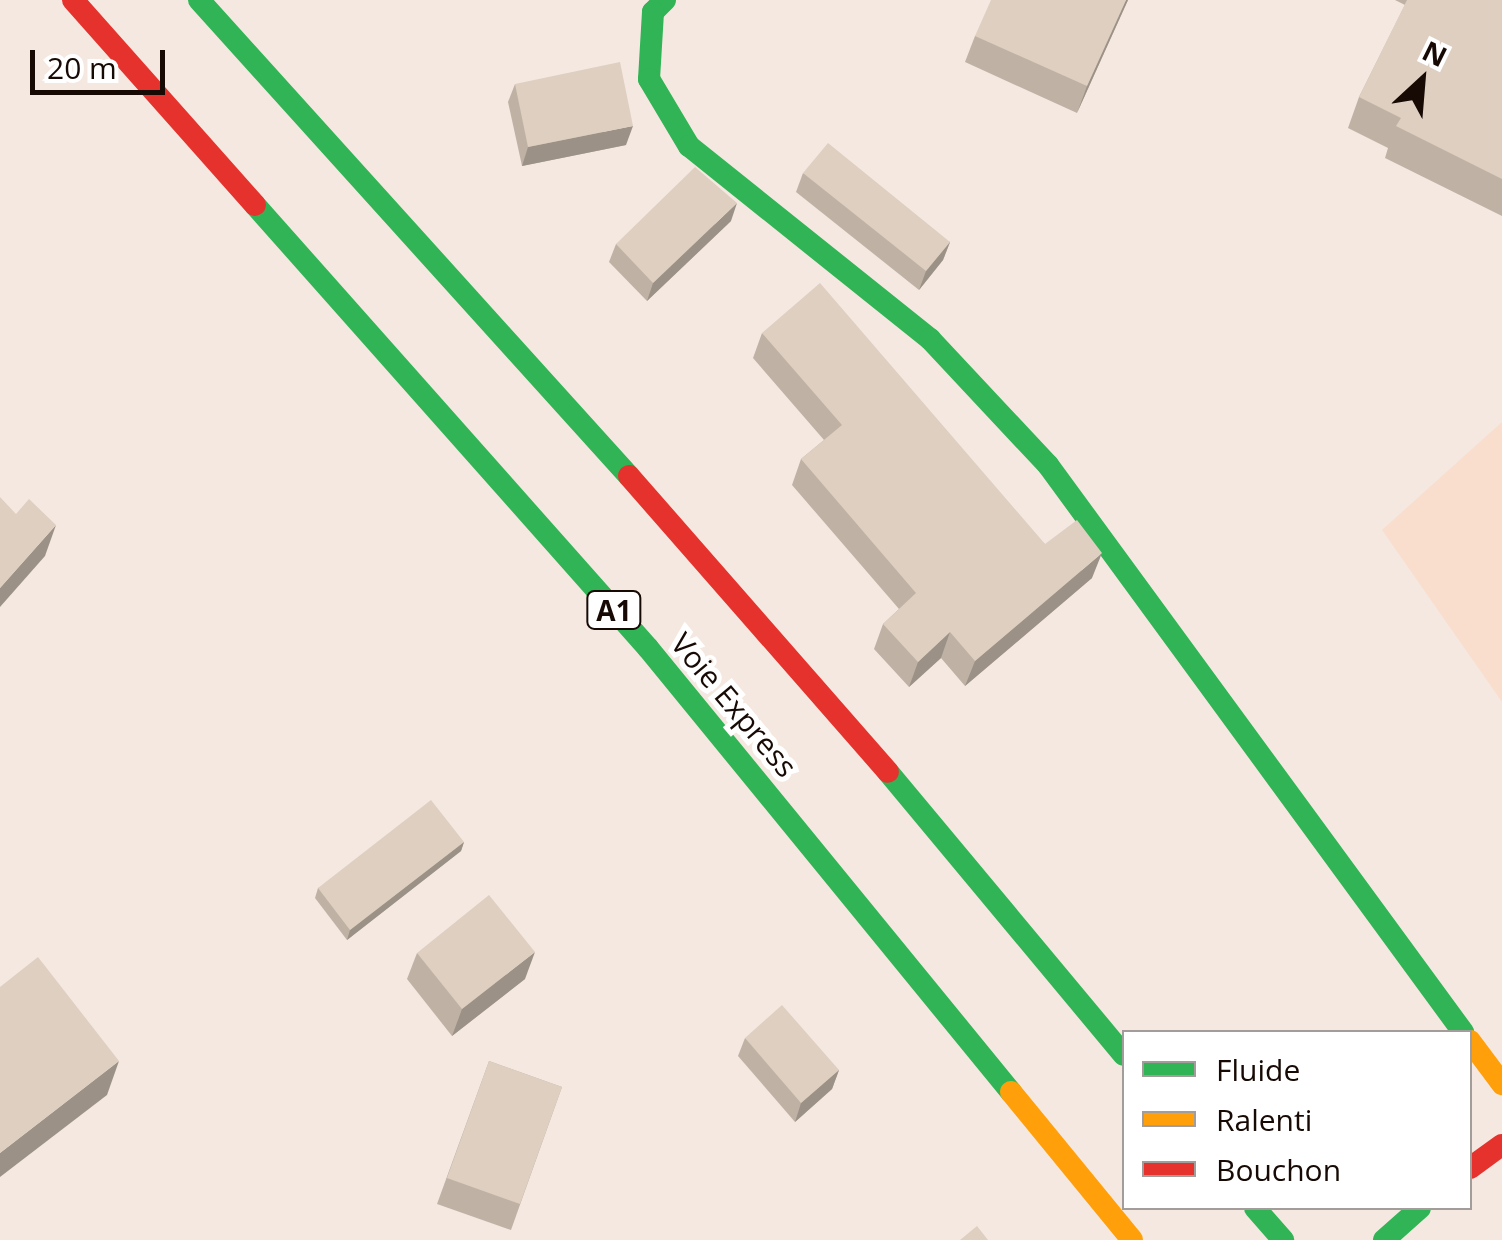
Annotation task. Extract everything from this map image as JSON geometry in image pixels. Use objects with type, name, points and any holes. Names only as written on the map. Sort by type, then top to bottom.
[{"type":"main road","name":"Voie Express","points":[[73,0],[648,648],[1132,1240]]},
{"type":"main road","points":[[199,0],[791,656],[1122,1053]]},
{"type":"main road","points":[[651,6],[649,79],[689,146],[930,339],[1048,464],[1462,1030]]},
{"type":"main road","points":[[1472,1045],[1502,1084]]},
{"type":"main road","points":[[1472,1167],[1502,1145]]},
{"type":"main road","points":[[1257,1210],[1283,1240]]},
{"type":"main road","points":[[1384,1240],[1418,1210]]},
{"type":"shaded area","points":[[1502,422],[1502,702],[1382,530]]},
{"type":"building","points":[[991,0],[1126,0],[1087,86],[975,36]]},
{"type":"building","points":[[1407,0],[1502,0],[1502,179],[1396,126],[1401,118],[1359,97]]},
{"type":"building","points":[[620,62],[633,126],[528,147],[515,84]]},
{"type":"building","points":[[828,143],[950,242],[926,271],[803,173]]},
{"type":"building","points":[[695,167],[737,203],[653,283],[616,244]]},
{"type":"building","points":[[820,283],[1045,544],[1077,520],[1102,553],[975,661],[950,632],[918,662],[883,624],[916,593],[801,459],[842,425],[762,333]]},
{"type":"building","points":[[0,497],[16,514],[29,499],[56,525],[0,588]]},
{"type":"building","points":[[431,800],[464,842],[350,930],[318,888]]},
{"type":"building","points":[[489,895],[535,952],[462,1009],[417,953]]},
{"type":"building","points":[[38,957],[119,1061],[0,1153],[0,987]]},
{"type":"building","points":[[782,1005],[839,1070],[801,1103],[745,1038]]},
{"type":"building","points":[[489,1061],[562,1087],[520,1204],[447,1178]]},
{"type":"building","points":[[977,1226],[988,1240],[960,1240]]},
{"type":"traffic: fast","points":[[199,0],[629,476]]},
{"type":"traffic: fast","points":[[665,0],[653,12],[649,79],[689,146],[930,339],[1048,465],[1462,1030]]},
{"type":"traffic: fast","points":[[255,205],[648,648],[1011,1092]]},
{"type":"traffic: fast","points":[[888,772],[1122,1053]]},
{"type":"traffic: fast","points":[[1257,1210],[1283,1240]]},
{"type":"traffic: fast","points":[[1384,1240],[1418,1210]]},
{"type":"traffic: slow","points":[[1472,1044],[1502,1084]]},
{"type":"traffic: slow","points":[[1011,1092],[1132,1240]]},
{"type":"traffic: jam","points":[[73,0],[255,205]]},
{"type":"traffic: jam","points":[[629,476],[888,772]]},
{"type":"traffic: jam","points":[[1472,1167],[1502,1145]]}]
